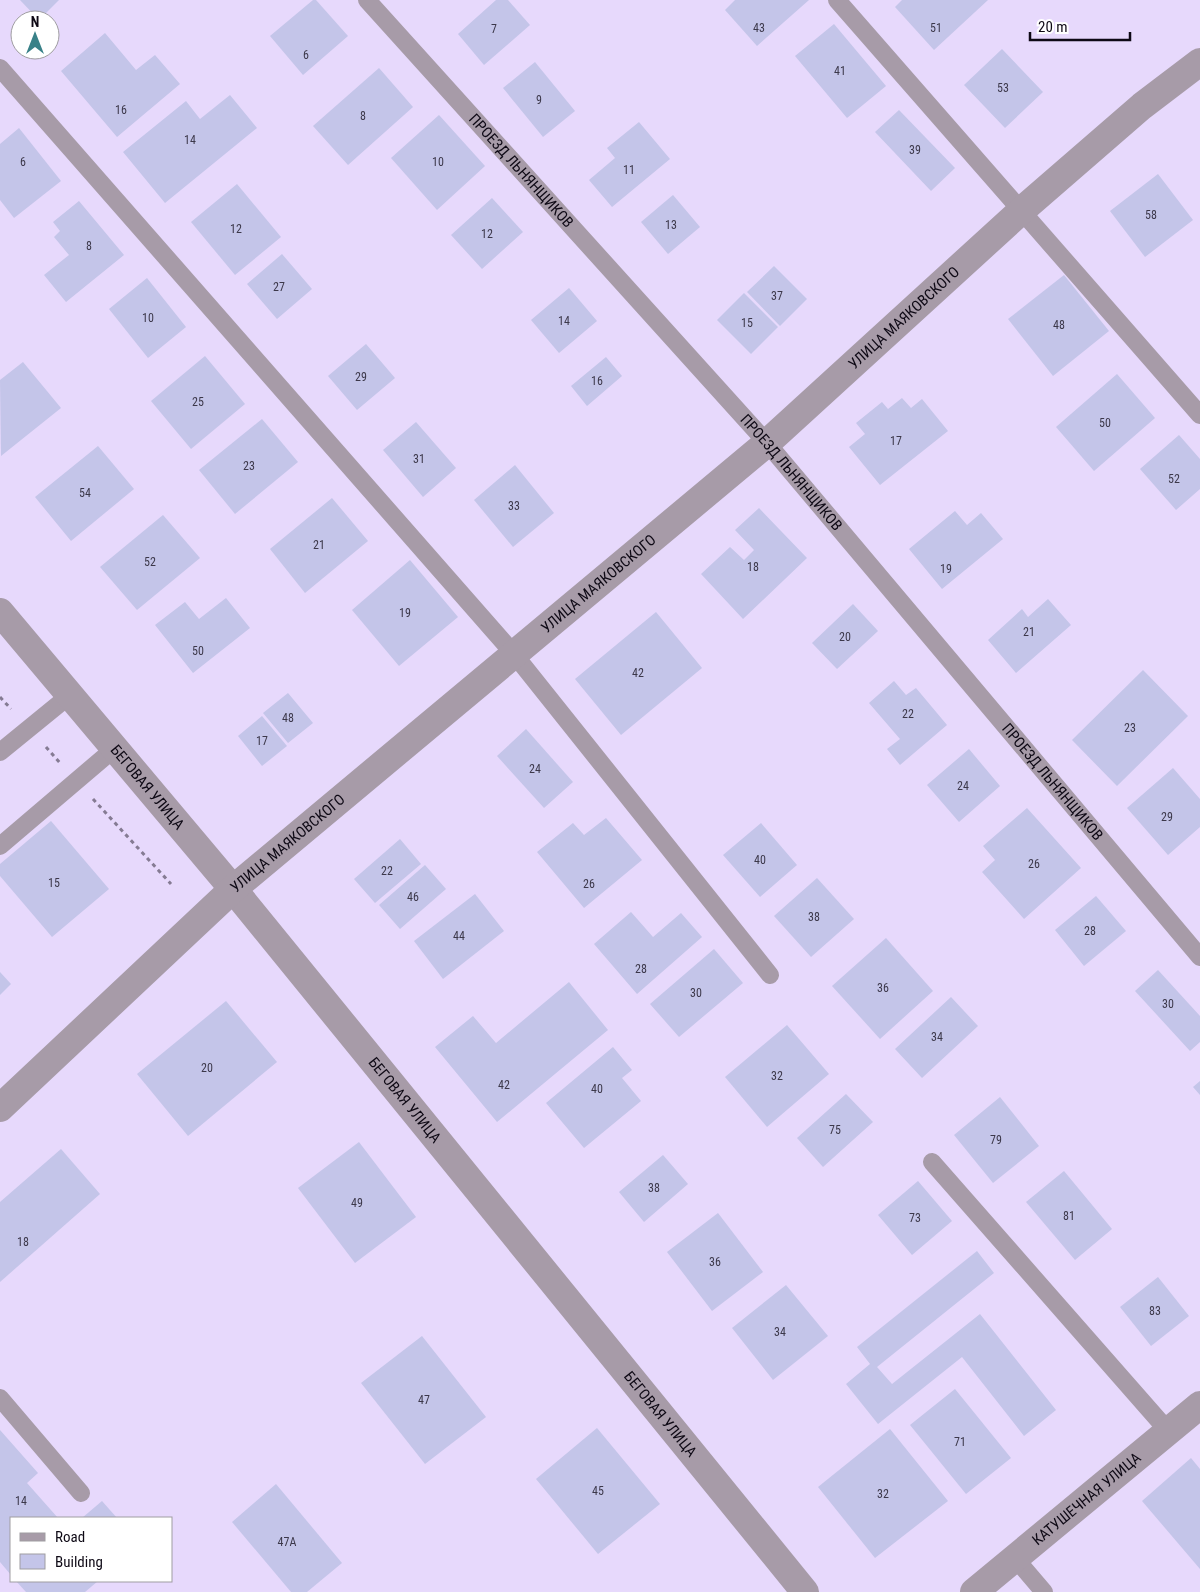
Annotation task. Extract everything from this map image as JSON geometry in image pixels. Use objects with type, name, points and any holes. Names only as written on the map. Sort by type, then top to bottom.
[{"type":"street","name":"УЛИЦА МАЯКОВСКОГО","points":[[0,1108],[233,889],[767,443],[1020,211],[1142,106],[1200,62]]},
{"type":"street","name":"БЕГОВАЯ УЛИЦА","points":[[0,612],[233,889],[805,1592]]},
{"type":"street","name":"КАТУШЕЧНАЯ УЛИЦА","points":[[974,1592],[1168,1432],[1199,1409]]},
{"type":"lane","name":"ПРОЕЗД ЛЬНЯНЩИКОВ","points":[[368,0],[767,443],[1200,957]]},
{"type":"lane","points":[[837,0],[1200,415]]},
{"type":"lane","points":[[0,68],[514,654],[770,975]]},
{"type":"lane","points":[[0,752],[70,695]]},
{"type":"lane","points":[[0,846],[115,748]]},
{"type":"lane","points":[[932,1162],[1168,1432]]},
{"type":"lane","points":[[0,1398],[81,1493]]},
{"type":"lane","points":[[1015,1558],[1044,1592]]},
{"type":"building","points":[[20,0],[59,0],[49,10],[30,10]]},
{"type":"building","points":[[313,0],[316,0],[348,36],[303,75],[270,36]]},
{"type":"building","points":[[496,0],[508,0],[530,25],[484,65],[458,34]]},
{"type":"building","points":[[735,0],[809,0],[757,46],[725,10]]},
{"type":"building","points":[[902,0],[988,0],[934,50],[895,7]]},
{"type":"building","points":[[834,24],[886,86],[847,118],[795,56]]},
{"type":"building","points":[[105,33],[136,70],[155,55],[180,84],[117,137],[61,71]]},
{"type":"building","points":[[1002,49],[1043,92],[1005,128],[964,85]]},
{"type":"building","points":[[535,62],[575,111],[543,137],[503,88]]},
{"type":"building","points":[[379,68],[413,107],[348,165],[313,126]]},
{"type":"building","points":[[230,95],[257,128],[165,203],[123,152],[186,101],[200,119]]},
{"type":"building","points":[[899,110],[955,168],[931,191],[875,132]]},
{"type":"building","points":[[439,115],[485,166],[437,210],[391,158]]},
{"type":"building","points":[[639,122],[670,159],[612,207],[589,180],[615,158],[607,148]]},
{"type":"building","points":[[19,128],[61,181],[14,218],[0,200],[0,144]]},
{"type":"building","points":[[1158,174],[1193,220],[1145,257],[1110,211]]},
{"type":"building","points":[[237,184],[281,237],[235,275],[191,222]]},
{"type":"building","points":[[673,195],[700,227],[668,254],[641,222]]},
{"type":"building","points":[[492,198],[523,232],[482,269],[451,235]]},
{"type":"building","points":[[79,201],[124,255],[66,302],[44,275],[69,255],[54,237],[60,231],[53,222]]},
{"type":"building","points":[[282,254],[312,289],[277,319],[247,284]]},
{"type":"building","points":[[774,266],[807,299],[780,326],[747,292]]},
{"type":"building","points":[[1064,275],[1109,331],[1053,376],[1008,319]]},
{"type":"building","points":[[147,278],[186,327],[148,358],[109,309]]},
{"type":"building","points":[[569,288],[597,321],[559,353],[531,320]]},
{"type":"building","points":[[744,293],[778,327],[751,354],[717,320]]},
{"type":"building","points":[[366,344],[395,378],[357,410],[328,376]]},
{"type":"building","points":[[205,356],[245,404],[191,449],[151,401]]},
{"type":"building","points":[[606,357],[622,376],[587,406],[571,386]]},
{"type":"building","points":[[23,362],[61,408],[1,456],[0,380]]},
{"type":"building","points":[[1117,374],[1155,418],[1094,471],[1056,427]]},
{"type":"building","points":[[902,398],[911,408],[922,399],[948,431],[880,485],[849,447],[865,434],[856,423],[882,402],[888,409]]},
{"type":"building","points":[[262,419],[298,462],[235,514],[199,470]]},
{"type":"building","points":[[416,422],[456,468],[423,497],[383,450]]},
{"type":"building","points":[[1179,435],[1200,459],[1200,489],[1176,510],[1140,469]]},
{"type":"building","points":[[98,446],[134,489],[71,541],[35,497]]},
{"type":"building","points":[[515,465],[554,513],[513,547],[474,500]]},
{"type":"building","points":[[332,498],[368,541],[305,593],[270,549]]},
{"type":"building","points":[[759,508],[807,558],[743,619],[701,574],[730,547],[744,560],[754,550],[735,530]]},
{"type":"building","points":[[955,511],[967,525],[981,513],[1003,539],[942,589],[909,549]]},
{"type":"building","points":[[163,515],[200,558],[137,610],[100,567]]},
{"type":"building","points":[[410,560],[458,617],[399,666],[352,610]]},
{"type":"building","points":[[226,598],[250,628],[193,673],[155,625],[185,602],[199,619]]},
{"type":"building","points":[[1048,599],[1071,625],[1016,673],[988,640],[1022,609],[1028,617]]},
{"type":"building","points":[[853,604],[878,631],[837,669],[812,643]]},
{"type":"building","points":[[656,612],[702,668],[621,735],[575,679]]},
{"type":"building","points":[[1143,670],[1188,716],[1117,786],[1072,740]]},
{"type":"building","points":[[894,681],[906,695],[916,688],[947,725],[900,765],[887,749],[900,739],[869,703]]},
{"type":"building","points":[[288,693],[313,723],[288,743],[263,713]]},
{"type":"building","points":[[262,716],[287,746],[262,766],[238,736]]},
{"type":"building","points":[[526,729],[573,782],[544,808],[497,756]]},
{"type":"building","points":[[969,749],[1000,786],[959,822],[927,785]]},
{"type":"building","points":[[1173,768],[1200,799],[1200,827],[1168,855],[1127,808]]},
{"type":"building","points":[[1027,808],[1081,868],[1024,919],[982,872],[995,860],[983,846]]},
{"type":"building","points":[[606,818],[642,860],[584,908],[537,852],[573,823],[584,835]]},
{"type":"building","points":[[51,821],[109,889],[52,937],[0,876],[0,864]]},
{"type":"building","points":[[761,823],[797,865],[760,897],[723,855]]},
{"type":"building","points":[[400,839],[421,864],[375,903],[354,879]]},
{"type":"building","points":[[425,865],[446,889],[400,929],[379,905]]},
{"type":"building","points":[[817,878],[854,919],[811,957],[774,916]]},
{"type":"building","points":[[475,894],[504,931],[443,979],[414,941]]},
{"type":"building","points":[[1096,896],[1126,931],[1084,966],[1055,930]]},
{"type":"building","points":[[631,912],[653,937],[681,913],[702,937],[637,994],[594,944]]},
{"type":"building","points":[[886,938],[933,991],[880,1039],[832,986]]},
{"type":"building","points":[[714,949],[743,983],[679,1037],[650,1004]]},
{"type":"building","points":[[1158,970],[1200,1016],[1200,1042],[1190,1051],[1135,991]]},
{"type":"building","points":[[0,972],[11,984],[0,995]]},
{"type":"building","points":[[569,982],[608,1030],[497,1122],[435,1047],[473,1016],[496,1043]]},
{"type":"building","points":[[951,997],[978,1026],[922,1078],[895,1049]]},
{"type":"building","points":[[226,1001],[277,1062],[188,1136],[137,1074]]},
{"type":"building","points":[[787,1025],[829,1074],[767,1127],[725,1077]]},
{"type":"building","points":[[613,1047],[632,1070],[622,1078],[641,1101],[584,1148],[546,1103]]},
{"type":"building","points":[[1200,1081],[1200,1095],[1193,1087]]},
{"type":"building","points":[[846,1094],[873,1122],[823,1167],[797,1138]]},
{"type":"building","points":[[1000,1097],[1039,1146],[993,1183],[954,1135]]},
{"type":"building","points":[[359,1142],[416,1217],[355,1263],[298,1188]]},
{"type":"building","points":[[61,1149],[100,1194],[0,1282],[0,1202]]},
{"type":"building","points":[[663,1155],[688,1184],[644,1222],[619,1192]]},
{"type":"building","points":[[1064,1171],[1112,1229],[1075,1260],[1026,1202]]},
{"type":"building","points":[[918,1181],[952,1221],[912,1255],[878,1215]]},
{"type":"building","points":[[718,1213],[763,1272],[712,1311],[667,1252]]},
{"type":"building","points":[[977,1251],[994,1273],[877,1367],[892,1384],[980,1314],[1056,1410],[1024,1436],[962,1357],[878,1424],[846,1384],[870,1364],[857,1347]]},
{"type":"building","points":[[1158,1277],[1189,1316],[1151,1346],[1120,1307]]},
{"type":"building","points":[[786,1285],[828,1336],[773,1380],[732,1328]]},
{"type":"building","points":[[422,1336],[486,1417],[425,1464],[361,1383]]},
{"type":"building","points":[[955,1389],[1011,1458],[966,1494],[910,1425]]},
{"type":"building","points":[[597,1428],[660,1504],[598,1554],[536,1479]]},
{"type":"building","points":[[890,1429],[948,1501],[875,1558],[818,1487]]},
{"type":"building","points":[[0,1430],[38,1473],[27,1483],[57,1517],[10,1517],[10,1574],[0,1562]]},
{"type":"building","points":[[1191,1458],[1200,1469],[1200,1569],[1142,1501]]},
{"type":"building","points":[[276,1484],[342,1563],[307,1592],[291,1592],[232,1522]]},
{"type":"building","points":[[102,1501],[116,1517],[83,1517]]},
{"type":"building","points":[[17,1582],[97,1582],[85,1592],[26,1592]]}]
